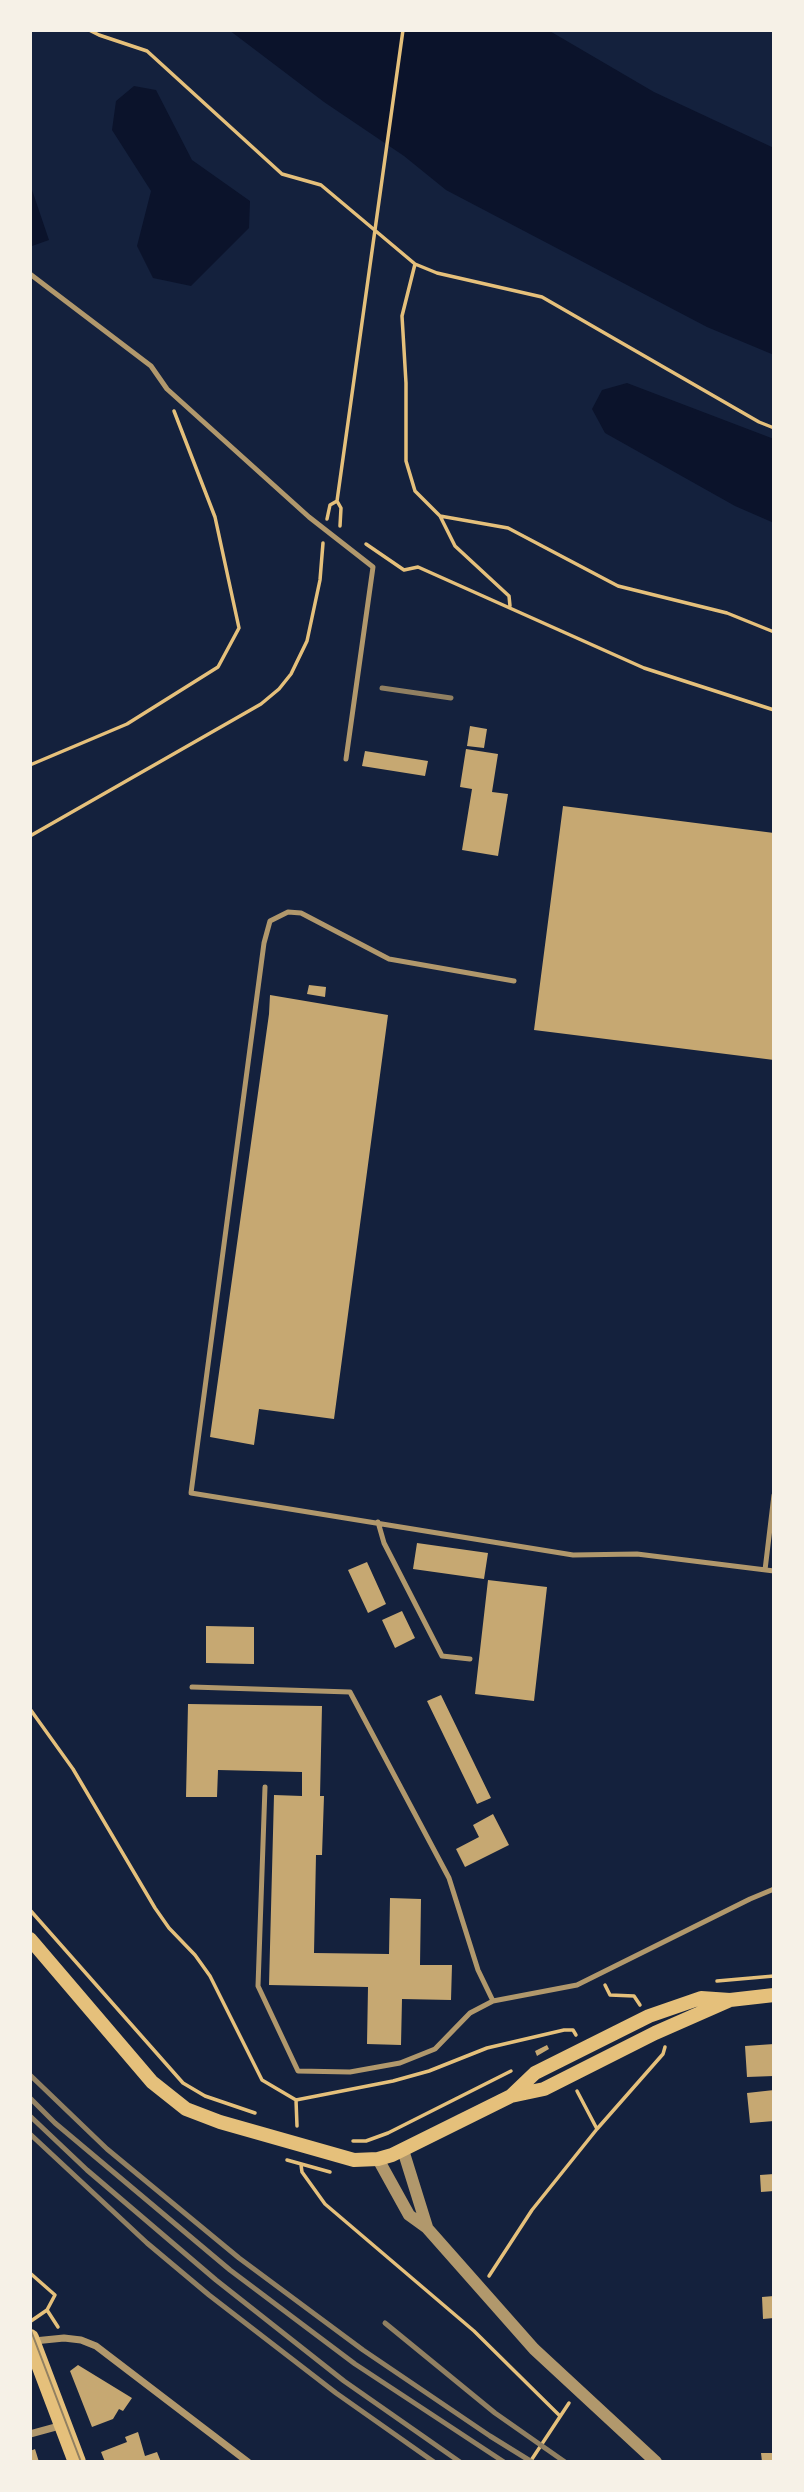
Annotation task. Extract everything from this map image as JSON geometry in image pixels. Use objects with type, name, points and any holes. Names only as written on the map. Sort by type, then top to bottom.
[{"type":"main road","points":[[30,1939],[152,2082],[187,2109],[220,2122],[354,2160],[378,2159],[403,2150],[511,2096],[544,2089],[730,2000]]},
{"type":"main road","points":[[511,2096],[535,2073],[649,2016],[701,1998],[730,2000],[774,1995]]},
{"type":"main road","points":[[30,2334],[77,2462]]},
{"type":"street","points":[[403,2150],[427,2228]]},
{"type":"street","points":[[378,2159],[409,2215],[427,2228],[534,2348],[656,2462]]},
{"type":"street","points":[[30,2334],[81,2340],[96,2346],[248,2462]]},
{"type":"street","points":[[30,2434],[62,2425]]},
{"type":"lane","points":[[30,274],[151,366],[167,389],[309,517],[373,567],[346,759]]},
{"type":"lane","points":[[514,981],[389,959],[301,913],[281,914],[270,921],[191,1493],[573,1555],[637,1554],[774,1571]]},
{"type":"lane","points":[[765,1570],[774,1495]]},
{"type":"lane","points":[[378,1522],[384,1543],[442,1656],[470,1659]]},
{"type":"lane","points":[[191,1686],[350,1692],[449,1878],[478,1970],[493,2001]]},
{"type":"lane","points":[[265,1787],[258,1986],[298,2071],[350,2071],[400,2063],[435,2049],[470,2013],[493,2001],[577,1985],[774,1889]]},
{"type":"path","points":[[89,30],[147,51],[282,174],[321,185],[415,264],[436,273],[542,297],[759,422],[774,428]]},
{"type":"path","points":[[350,533],[339,525],[341,508],[337,501],[403,30]]},
{"type":"path","points":[[415,264],[402,316],[406,383],[405,461],[415,491],[440,516],[455,546],[509,596],[510,607]]},
{"type":"path","points":[[30,765],[127,724],[218,667],[239,628],[215,517],[167,389]]},
{"type":"path","points":[[440,516],[508,528],[618,586],[727,613],[774,632]]},
{"type":"path","points":[[361,540],[404,570],[418,567],[644,668],[774,710]]},
{"type":"path","points":[[30,836],[250,710],[279,689],[291,674],[307,641],[320,580],[324,541]]},
{"type":"path","points":[[30,1709],[73,1769],[162,1918],[210,1976],[262,2080],[296,2100],[393,2081],[429,2071],[487,2048],[564,2030],[573,2030],[582,2049]]},
{"type":"path","points":[[30,1910],[183,2083],[226,2104]]},
{"type":"path","points":[[610,1994],[634,1996]]},
{"type":"path","points":[[480,2290],[532,2210],[597,2129],[663,2054],[671,2026]]},
{"type":"path","points":[[347,2140],[366,2141],[388,2133],[518,2067]]},
{"type":"path","points":[[569,2076],[597,2129]]},
{"type":"path","points":[[302,2172],[325,2204],[474,2331],[559,2415]]},
{"type":"path","points":[[30,2273],[55,2295],[30,2334]]},
{"type":"path","points":[[47,2310],[64,2338]]},
{"type":"path","points":[[530,2462],[559,2415],[578,2391]]},
{"type":"water","points":[[229,30],[548,30],[654,92],[774,148],[774,355],[707,327],[446,190],[404,156],[324,102]]},
{"type":"water","points":[[134,86],[156,90],[192,160],[250,201],[249,228],[191,286],[153,278],[137,246],[151,191],[112,130],[116,101]]},
{"type":"water","points":[[30,184],[49,240],[32,246],[30,243]]},
{"type":"water","points":[[627,383],[774,439],[774,523],[735,506],[605,433],[592,409],[602,390]]},
{"type":"building","points":[[470,726],[487,729],[484,748],[467,746]]},
{"type":"building","points":[[466,749],[498,754],[492,792],[508,794],[498,856],[462,850],[472,789],[460,787]]},
{"type":"building","points":[[365,751],[428,761],[425,776],[362,766]]},
{"type":"building","points":[[563,806],[774,833],[774,1060],[534,1030]]},
{"type":"building","points":[[309,985],[326,987],[325,997],[307,994]]},
{"type":"building","points":[[270,995],[388,1015],[334,1419],[259,1409],[254,1445],[210,1437]]},
{"type":"building","points":[[417,1543],[488,1553],[484,1579],[413,1569]]},
{"type":"building","points":[[367,1562],[386,1604],[368,1613],[348,1570]]},
{"type":"building","points":[[488,1580],[547,1587],[534,1701],[475,1694]]},
{"type":"building","points":[[402,1611],[415,1638],[395,1648],[382,1620]]},
{"type":"building","points":[[206,1626],[254,1627],[254,1664],[206,1663]]},
{"type":"building","points":[[441,1695],[491,1798],[477,1804],[427,1701]]},
{"type":"building","points":[[188,1704],[322,1706],[320,1796],[324,1796],[322,1855],[316,1855],[314,1953],[389,1954],[390,1898],[421,1899],[420,1965],[452,1965],[451,2000],[402,1999],[401,2045],[367,2044],[368,1987],[269,1985],[274,1795],[302,1796],[302,1772],[218,1770],[217,1797],[186,1797]]},
{"type":"building","points":[[493,1814],[509,1845],[465,1867],[456,1849],[479,1837],[473,1825]]},
{"type":"building","points":[[774,2044],[774,2076],[747,2077],[745,2046]]},
{"type":"building","points":[[547,2045],[549,2049],[537,2056],[535,2051]]},
{"type":"building","points":[[774,2090],[774,2121],[750,2123],[747,2093]]},
{"type":"building","points":[[774,2174],[774,2191],[761,2192],[760,2175]]},
{"type":"building","points":[[774,2296],[774,2318],[763,2319],[762,2297]]},
{"type":"building","points":[[78,2365],[132,2398],[123,2411],[119,2409],[113,2419],[92,2427],[70,2371]]},
{"type":"building","points":[[138,2432],[145,2456],[157,2452],[161,2462],[105,2462],[101,2452],[127,2442],[125,2437]]},
{"type":"building","points":[[35,2449],[39,2462],[30,2462],[30,2451]]},
{"type":"building","points":[[761,2453],[774,2453],[774,2462],[762,2462]]},
{"type":"tram line","points":[[30,2328],[81,2462]]},
{"type":"railway","points":[[382,688],[451,698]]},
{"type":"railway","points":[[30,2075],[107,2149],[239,2258],[363,2350],[532,2462]]},
{"type":"railway","points":[[30,2098],[55,2123],[230,2270],[355,2364],[504,2462]]},
{"type":"railway","points":[[30,2116],[87,2170],[216,2280],[344,2381],[460,2462]]},
{"type":"railway","points":[[30,2134],[147,2243],[209,2295],[336,2393],[434,2462]]},
{"type":"railway","points":[[385,2323],[495,2413],[565,2462]]}]
